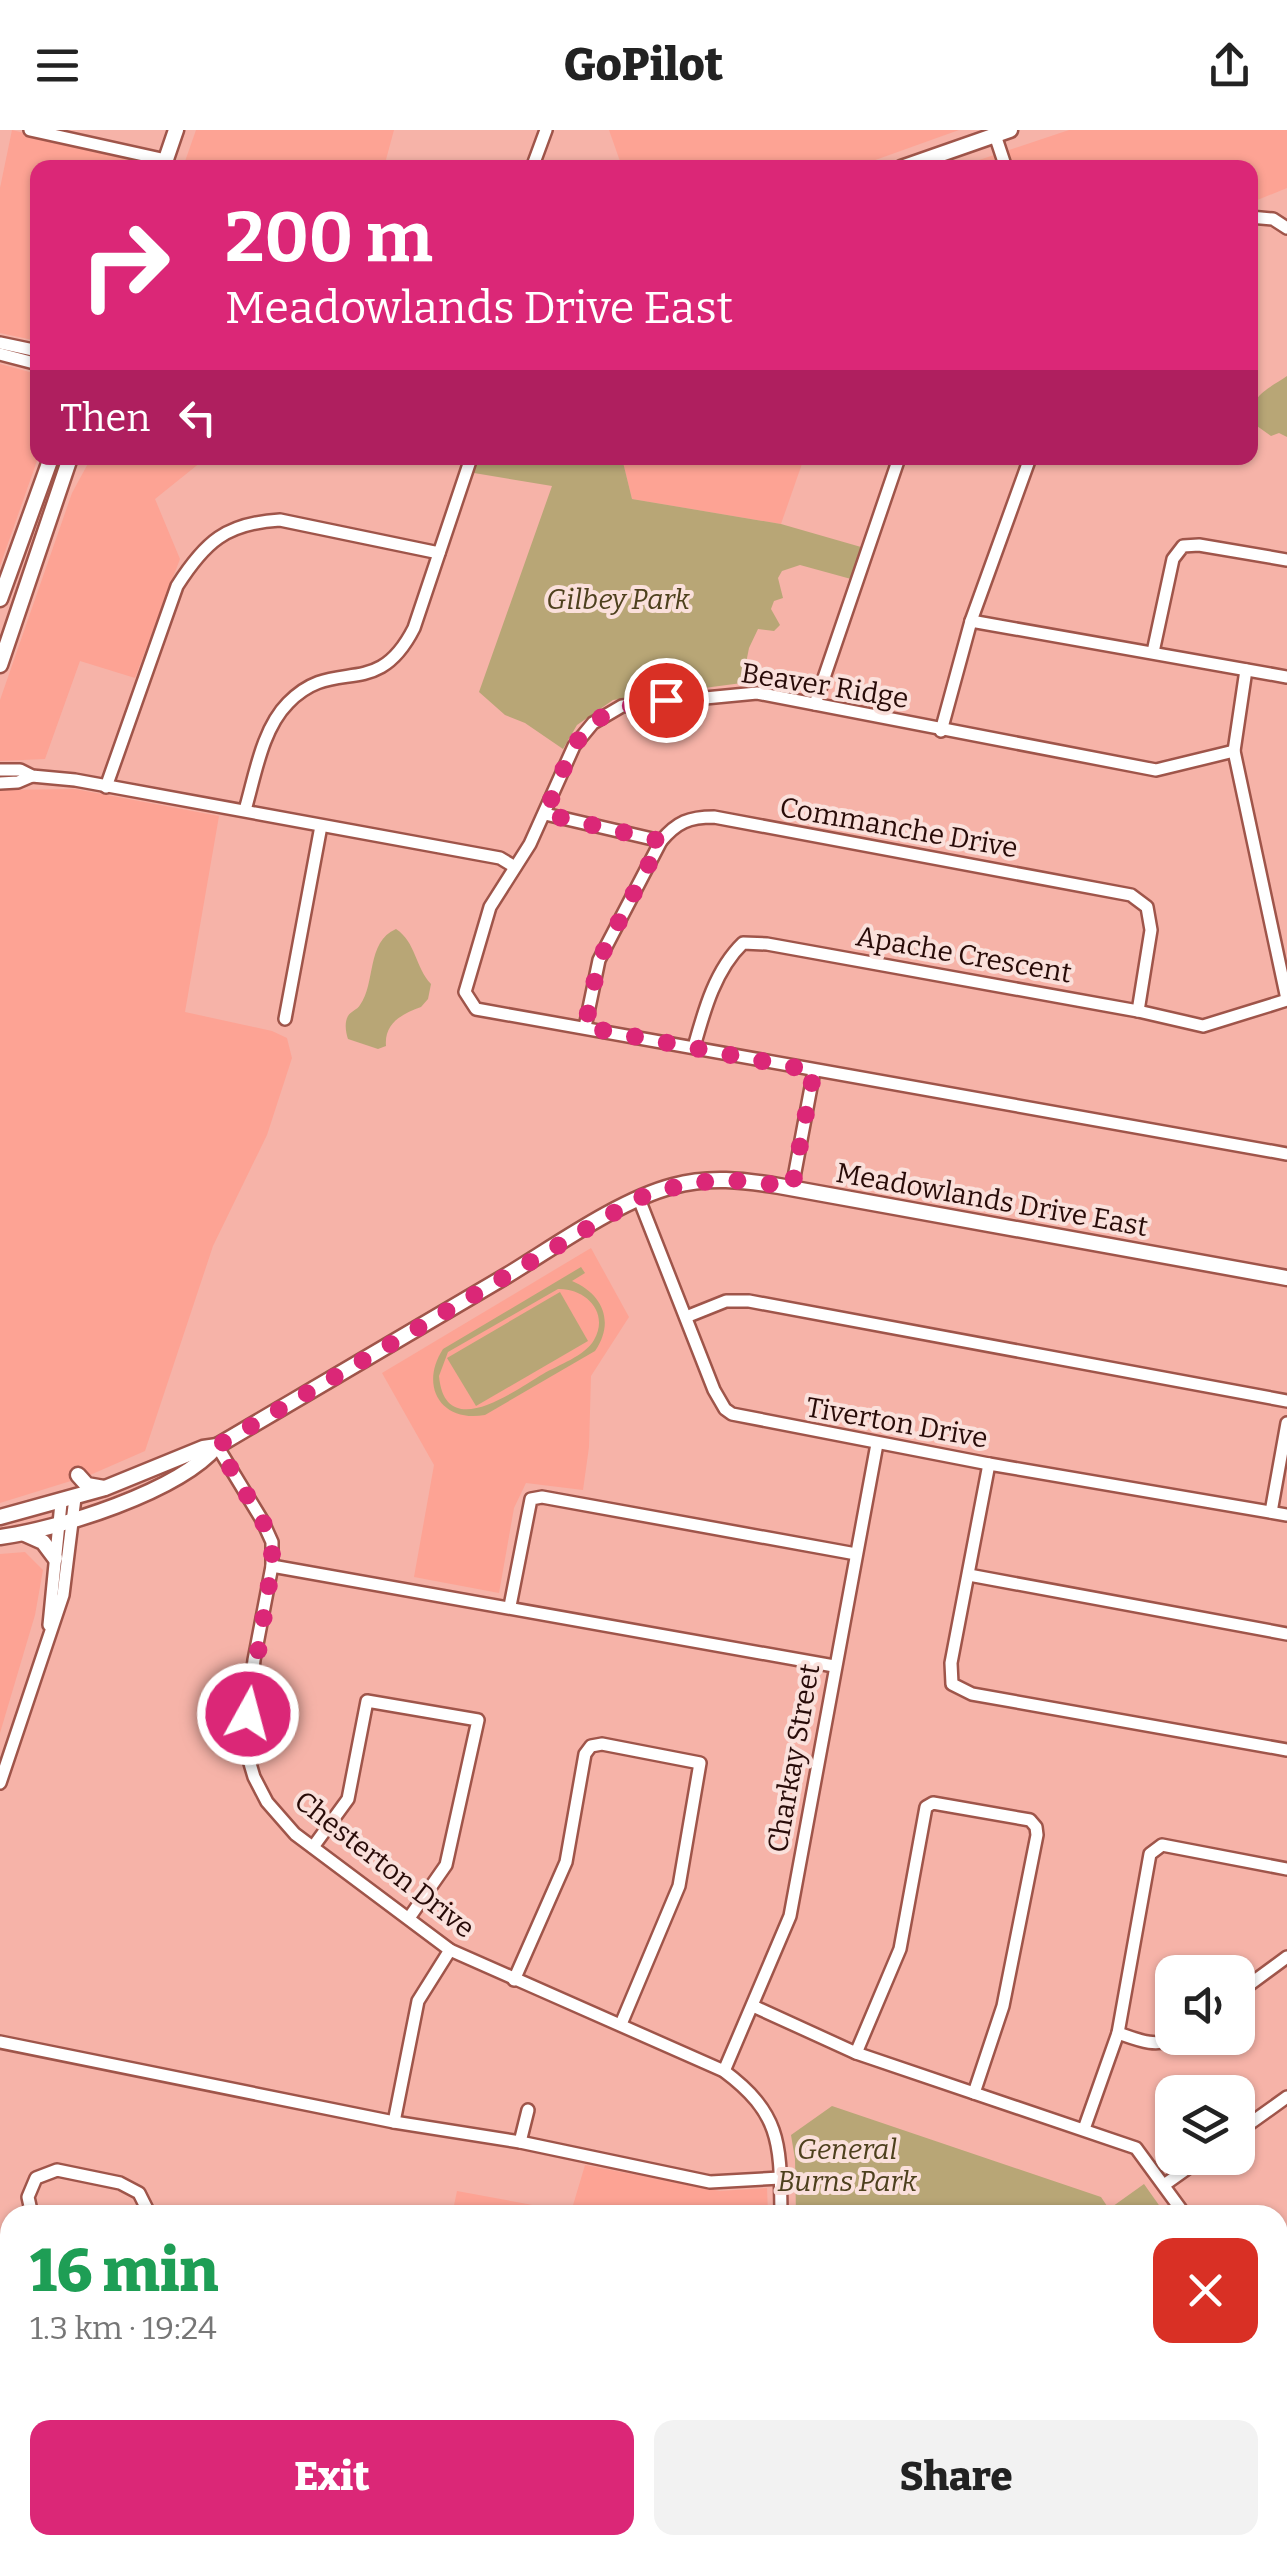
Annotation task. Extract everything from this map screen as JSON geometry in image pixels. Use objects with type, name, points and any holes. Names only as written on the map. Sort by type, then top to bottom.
[{"type":"main road","points":[[166,160],[176,130]]},
{"type":"main road","points":[[924,160],[1002,132]]},
{"type":"main road","points":[[0,600],[48,465]]},
{"type":"main road","points":[[0,665],[68,465]]},
{"type":"main road","points":[[64,478],[74,465]]},
{"type":"main road","name":"Meadowlands Drive East","points":[[0,1517],[68,1500],[217,1446],[639,1198],[700,1180],[751,1181],[1287,1278]]},
{"type":"main road","name":"Meadowlands Drive East","points":[[0,1538],[74,1520],[155,1488],[208,1458],[217,1446]]},
{"type":"main road","points":[[78,1476],[87,1485],[104,1488]]},
{"type":"main road","points":[[25,1534],[43,1542],[55,1558]]},
{"type":"street","points":[[30,130],[149,160]]},
{"type":"street","points":[[535,160],[546,130]]},
{"type":"street","points":[[1002,132],[1005,160]]},
{"type":"street","points":[[1258,219],[1273,220],[1287,228]]},
{"type":"street","points":[[0,343],[30,349]]},
{"type":"street","points":[[0,354],[30,362]]},
{"type":"street","points":[[245,810],[266,740],[286,704],[322,680],[370,674],[390,664],[414,628],[468,465]]},
{"type":"street","points":[[815,704],[897,465]]},
{"type":"street","points":[[941,731],[971,621],[1027,465]]},
{"type":"street","points":[[106,786],[177,586],[196,556],[218,536],[258,521],[280,520],[440,554]]},
{"type":"street","points":[[1153,652],[1173,559],[1183,546],[1199,545],[1287,560]]},
{"type":"street","points":[[971,621],[1287,677]]},
{"type":"street","points":[[1246,670],[1234,751],[1287,1000]]},
{"type":"street","name":"Beaver Ridge","points":[[1234,751],[1156,770],[745,693],[622,706],[603,715],[581,734],[545,814],[490,907],[465,992],[476,1009],[1287,1154]]},
{"type":"street","points":[[0,770],[20,770],[32,776],[245,810],[500,858],[516,867]]},
{"type":"street","points":[[0,783],[32,776]]},
{"type":"street","points":[[545,814],[661,841],[599,960],[585,1027]]},
{"type":"street","name":"Commanche Drive","points":[[661,841],[683,821],[714,817],[1131,895],[1147,907],[1151,930],[1138,1011]]},
{"type":"street","points":[[285,1018],[321,826]]},
{"type":"street","name":"Apache Crescent","points":[[694,1047],[707,1002],[732,953],[743,943],[1138,1011],[1203,1026],[1287,1000]]},
{"type":"street","points":[[792,1188],[814,1071]]},
{"type":"street","name":"Tiverton Drive","points":[[639,1198],[724,1409],[745,1419],[877,1444],[1287,1515]]},
{"type":"street","points":[[686,1316],[726,1301],[749,1301],[1287,1401]]},
{"type":"street","points":[[1271,1512],[1287,1423]]},
{"type":"street","name":"Charkay Street","points":[[724,2071],[790,1916],[877,1444]]},
{"type":"street","name":"Chesterton Drive","points":[[217,1446],[272,1542],[272,1566],[254,1660],[246,1750],[254,1778],[267,1802],[295,1834],[450,1950],[724,2071],[751,2093],[771,2119],[779,2153],[781,2205]]},
{"type":"street","points":[[989,1464],[950,1674],[952,1684],[960,1690],[1287,1750]]},
{"type":"street","points":[[510,1606],[531,1498],[856,1554]]},
{"type":"street","points":[[0,1783],[63,1596],[74,1520],[68,1500]]},
{"type":"street","points":[[48,1634],[58,1524],[68,1500]]},
{"type":"street","points":[[272,1566],[834,1666]]},
{"type":"street","points":[[969,1575],[1287,1634]]},
{"type":"street","points":[[313,1847],[348,1799],[367,1700],[478,1720],[446,1865],[409,1918]]},
{"type":"street","points":[[514,1980],[566,1862],[585,1754],[591,1746],[602,1744],[700,1762],[680,1886],[622,2024]]},
{"type":"street","points":[[856,2053],[900,1950],[928,1804],[1030,1820],[1036,1835],[1003,2006],[974,2093]]},
{"type":"street","points":[[1084,2129],[1118,2034],[1154,1848],[1162,1845],[1287,1869]]},
{"type":"street","points":[[394,2122],[418,2002],[450,1950]]},
{"type":"street","points":[[1255,1981],[1287,1957]]},
{"type":"street","points":[[753,2006],[856,2053],[1136,2148],[1178,2205]]},
{"type":"street","points":[[1118,2034],[1155,2043]]},
{"type":"street","points":[[0,2042],[710,2182],[780,2178]]},
{"type":"street","points":[[1255,2120],[1287,2097]]},
{"type":"street","points":[[520,2142],[528,2110]]},
{"type":"street","points":[[30,2205],[28,2197],[36,2178],[57,2170],[120,2183],[139,2194],[145,2205]]},
{"type":"street","points":[[1164,2184],[1177,2175]]},
{"type":"street","points":[[658,2555],[684,2555]]},
{"type":"shaded area","points":[[12,130],[134,160],[30,160],[30,339],[0,333],[0,188]]},
{"type":"shaded area","points":[[196,130],[394,130],[386,160],[185,160]]},
{"type":"shaded area","points":[[609,130],[959,130],[875,160],[620,160]]},
{"type":"shaded area","points":[[1069,130],[1287,130],[1287,188],[1258,200],[1258,160],[979,160]]},
{"type":"shaded area","points":[[0,364],[30,372],[30,465],[36,465],[0,566]]},
{"type":"shaded area","points":[[87,465],[197,465],[155,499],[180,559],[135,678],[80,661],[45,759],[0,761],[0,700],[72,493]]},
{"type":"shaded area","points":[[624,465],[802,465],[781,524],[632,499]]},
{"type":"shaded area","points":[[75,789],[219,816],[185,1012],[272,1031],[287,1038],[292,1058],[267,1135],[213,1246],[145,1451],[90,1475],[0,1503],[0,790]]},
{"type":"shaded area","points":[[591,1248],[629,1317],[591,1376],[583,1490],[526,1483],[514,1508],[499,1593],[414,1577],[434,1465],[382,1373]]},
{"type":"shaded area","points":[[25,1552],[43,1570],[35,1615],[0,1733],[0,1554]]},
{"type":"shaded area","points":[[585,2165],[720,2191],[767,2188],[768,2205],[573,2205]]},
{"type":"shaded area","points":[[457,2191],[533,2205],[454,2205]]},
{"type":"green space","points":[[1287,376],[1287,437],[1279,433],[1271,436],[1258,427],[1261,394]]},
{"type":"green space","name":"Gilbey Park","points":[[475,465],[624,465],[632,499],[781,524],[861,547],[851,579],[800,565],[782,571],[778,578],[783,598],[774,601],[771,609],[780,625],[774,631],[758,629],[749,648],[742,683],[613,700],[577,725],[563,749],[525,723],[505,715],[479,692],[552,486],[474,473]]},
{"type":"green space","points":[[396,929],[408,941],[431,984],[428,999],[396,1020],[388,1031],[386,1046],[378,1049],[348,1039],[346,1022],[365,996],[380,943]]},
{"type":"green space","points":[[581,1267],[585,1273],[572,1281],[591,1293],[603,1310],[604,1330],[595,1351],[485,1415],[456,1413],[438,1399],[433,1376],[443,1349]],"holes":[[[558,1289],[585,1297],[597,1311],[598,1330],[590,1346],[499,1400],[482,1406],[454,1406],[444,1396],[439,1376],[448,1352]]]},
{"type":"green space","points":[[560,1292],[588,1341],[476,1406],[447,1358]]},
{"type":"green space","name":"General Burns Park","points":[[832,2106],[1101,2197],[1106,2205],[796,2205],[791,2135]]},
{"type":"green space","name":"General Burns Park","points":[[1144,2184],[1159,2205],[1115,2205]]},
{"type":"route","points":[[248,1714],[272,1566],[272,1542],[217,1446],[639,1198],[700,1180],[751,1181],[792,1188],[814,1071],[585,1027],[599,960],[661,841],[545,814],[581,734],[610,710],[666,700]]}]
